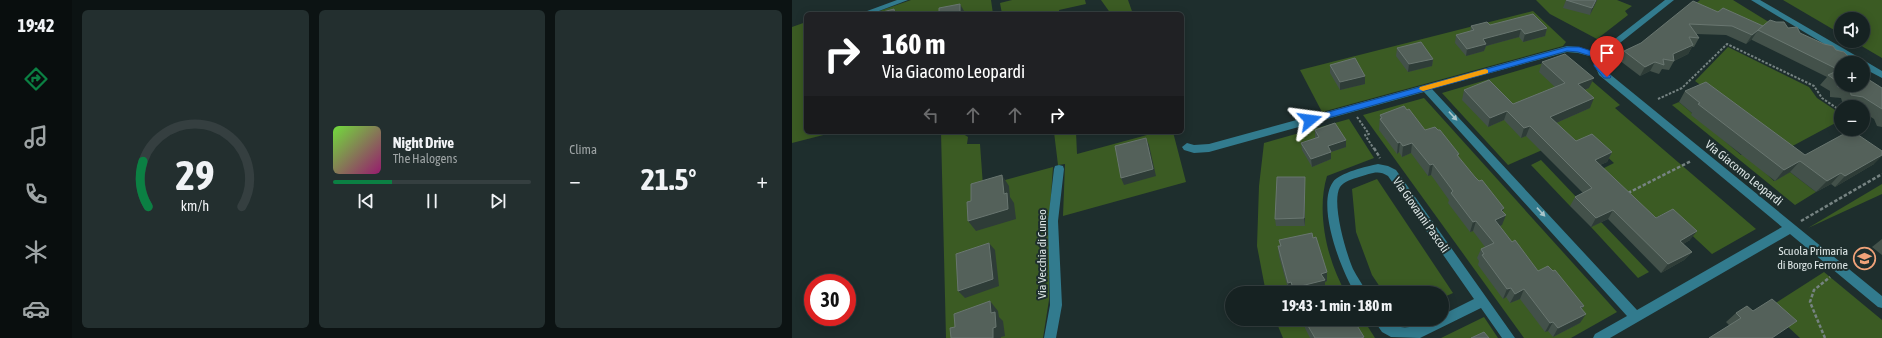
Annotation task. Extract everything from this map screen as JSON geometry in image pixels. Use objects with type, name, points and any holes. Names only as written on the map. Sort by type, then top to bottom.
[{"type":"street","points":[[869,12],[904,0]]},
{"type":"street","points":[[1187,147],[1194,149],[1209,148],[1567,49],[1579,50],[1597,58],[1670,0]]},
{"type":"street","points":[[1755,0],[1850,56]]},
{"type":"street","name":"Via Giacomo Leopardi","points":[[1597,58],[1602,73],[1882,303]]},
{"type":"street","points":[[1870,68],[1882,75]]},
{"type":"street","points":[[1426,88],[1636,317]]},
{"type":"street","name":"Via Giovanni Pascoli","points":[[1357,286],[1352,278],[1337,238],[1333,194],[1336,186],[1344,179],[1375,168],[1388,170],[1509,338]]},
{"type":"street","name":"Via Vecchia di Cuneo","points":[[1050,338],[1056,305],[1053,221],[1059,169]]},
{"type":"street","points":[[1599,338],[1790,228]]},
{"type":"street","points":[[1449,318],[1482,301]]},
{"type":"street","points":[[1385,326],[1389,331],[1408,336],[1432,326]]},
{"type":"path","points":[[1658,99],[1682,88],[1727,44],[1814,86],[1822,98],[1834,106]]},
{"type":"path","points":[[1351,109],[1369,134],[1365,135],[1388,170]]},
{"type":"path","points":[[1621,196],[1702,155]]},
{"type":"path","points":[[1790,228],[1882,174]]},
{"type":"path","points":[[1825,338],[1810,302],[1810,297],[1816,286],[1834,275]]},
{"type":"green space","points":[[911,0],[991,0],[993,12],[877,12]]},
{"type":"green space","points":[[1012,0],[1085,0],[1086,4],[1059,10],[1059,12],[1002,12],[1000,3]]},
{"type":"green space","points":[[1101,0],[1128,0],[1132,12],[1110,12]]},
{"type":"green space","points":[[1536,0],[1617,0],[1632,6],[1625,11],[1628,15],[1597,39],[1550,14]]},
{"type":"green space","points":[[1700,0],[1733,0],[1822,55],[1688,10]]},
{"type":"green space","points":[[1783,0],[1882,0],[1882,58],[1865,48],[1870,48],[1870,12],[1834,12],[1834,30]]},
{"type":"green space","points":[[1533,11],[1566,42],[1563,46],[1322,112],[1300,70]]},
{"type":"green space","points":[[804,23],[804,134],[827,134],[792,143],[792,27]]},
{"type":"green space","points":[[1728,47],[1809,87],[1817,98],[1834,109],[1834,124],[1787,149],[1695,81]]},
{"type":"green space","points":[[1564,57],[1620,105],[1615,108],[1756,229],[1712,254],[1667,212],[1649,221],[1598,171],[1614,163],[1588,139],[1572,146],[1565,140],[1508,165],[1442,93]]},
{"type":"green space","points":[[1424,98],[1617,312],[1571,338],[1524,338],[1363,115]]},
{"type":"green space","points":[[1679,102],[1741,155],[1744,153],[1774,181],[1790,172],[1816,192],[1795,205],[1672,105]]},
{"type":"green space","points":[[1349,119],[1374,158],[1327,176],[1323,205],[1325,236],[1333,266],[1342,286],[1265,286],[1257,246],[1259,186],[1264,143]]},
{"type":"green space","points":[[941,134],[963,134],[968,137],[967,144],[980,144],[983,186],[1053,167],[1049,223],[1049,300],[1043,338],[946,338]]},
{"type":"green space","points":[[1054,134],[1076,134],[1077,154],[1151,134],[1174,134],[1186,182],[1063,216],[1065,164],[1058,165]]},
{"type":"green space","points":[[1541,160],[1580,201],[1570,206],[1531,165]]},
{"type":"green space","points":[[1377,179],[1448,286],[1379,286],[1372,275],[1356,232],[1352,189]]},
{"type":"green space","points":[[1882,184],[1882,194],[1808,228]]},
{"type":"green space","points":[[1601,222],[1649,272],[1638,278],[1591,227]]},
{"type":"green space","points":[[1824,272],[1882,320],[1882,338],[1800,338],[1768,308]]},
{"type":"green space","points":[[1449,287],[1453,293],[1449,295]]},
{"type":"green space","points":[[1484,317],[1498,338],[1441,338]]},
{"type":"green space","points":[[1278,326],[1367,326],[1375,338],[1283,338]]},
{"type":"building","points":[[1566,0],[1596,0],[1592,8]]},
{"type":"building","points":[[1693,1],[1718,12],[1723,8],[1763,26],[1752,35],[1732,26],[1689,24],[1699,38],[1689,37],[1693,45],[1673,54],[1674,61],[1663,59],[1664,65],[1655,62],[1645,67],[1624,51],[1641,43]]},
{"type":"building","points":[[960,4],[960,12],[939,12],[939,8]]},
{"type":"building","points":[[894,9],[895,12],[883,12]]},
{"type":"building","points":[[1533,14],[1547,28],[1525,34],[1521,29],[1483,39],[1486,44],[1467,49],[1456,35],[1474,30],[1471,26],[1487,22],[1490,25]]},
{"type":"building","points":[[1770,20],[1784,22],[1788,28],[1797,27],[1800,33],[1824,44],[1833,46],[1836,50],[1844,52],[1848,56],[1834,56],[1834,68],[1758,30]]},
{"type":"building","points":[[1421,42],[1433,59],[1409,64],[1397,48]]},
{"type":"building","points":[[1565,54],[1594,78],[1578,84],[1594,98],[1550,117],[1576,141],[1592,134],[1612,152],[1595,160],[1656,218],[1673,209],[1697,231],[1680,241],[1692,252],[1668,264],[1613,210],[1596,218],[1575,197],[1592,188],[1530,126],[1524,128],[1507,111],[1490,118],[1464,90],[1489,80],[1513,104],[1565,83],[1542,62]]},
{"type":"building","points":[[1355,58],[1365,76],[1340,82],[1330,65]]},
{"type":"building","points":[[1834,72],[1834,79],[1828,75]]},
{"type":"building","points":[[1870,80],[1882,88],[1882,109],[1870,100],[1851,95],[1850,92],[1870,92]]},
{"type":"building","points":[[1706,82],[1805,155],[1840,136],[1860,136],[1882,151],[1882,155],[1845,176],[1841,173],[1827,181],[1800,161],[1784,170],[1698,104],[1700,103],[1685,91]]},
{"type":"building","points":[[1404,106],[1407,110],[1409,109],[1425,130],[1435,127],[1440,130],[1459,154],[1457,155],[1475,177],[1479,181],[1482,180],[1504,208],[1501,210],[1506,215],[1495,220],[1512,242],[1515,240],[1538,271],[1548,266],[1553,271],[1555,270],[1584,306],[1580,307],[1586,314],[1558,328],[1553,322],[1550,323],[1524,289],[1515,294],[1511,288],[1507,289],[1482,255],[1484,254],[1481,249],[1494,243],[1476,221],[1473,222],[1451,193],[1453,191],[1433,164],[1430,165],[1412,143],[1403,146],[1400,142],[1398,143],[1380,119],[1382,118],[1380,115]]},
{"type":"building","points":[[1335,123],[1346,140],[1328,146],[1331,152],[1311,159],[1301,143],[1319,137],[1315,130]]},
{"type":"building","points":[[1146,138],[1153,169],[1121,178],[1115,146]]},
{"type":"building","points":[[1002,175],[1004,194],[1007,193],[1008,209],[968,221],[967,202],[971,201],[971,184]]},
{"type":"building","points":[[1277,177],[1305,177],[1304,218],[1275,219]]},
{"type":"building","points":[[1312,233],[1313,238],[1316,237],[1327,272],[1321,274],[1325,280],[1301,286],[1292,286],[1291,282],[1288,283],[1278,246],[1281,246],[1279,240]]},
{"type":"building","points":[[989,243],[993,279],[958,291],[956,254]]},
{"type":"building","points":[[1772,299],[1797,321],[1772,338],[1709,338],[1741,318],[1736,313],[1747,306],[1753,311]]},
{"type":"building","points":[[990,301],[991,313],[995,312],[996,327],[993,328],[993,338],[951,338],[950,328],[955,327],[954,314]]},
{"type":"building","points":[[1308,326],[1357,326],[1364,337],[1361,338],[1315,338]]},
{"type":"building","points":[[1484,332],[1489,338],[1471,338]]},
{"type":"slow traffic","points":[[1423,89],[1485,71]]},
{"type":"place","name":"Scuola Primaria di Borgo Ferrone","points":[[1864,258]]},
{"type":"route","points":[[1310,120],[1567,49],[1579,50],[1598,56],[1596,59],[1599,69],[1607,77]]}]
